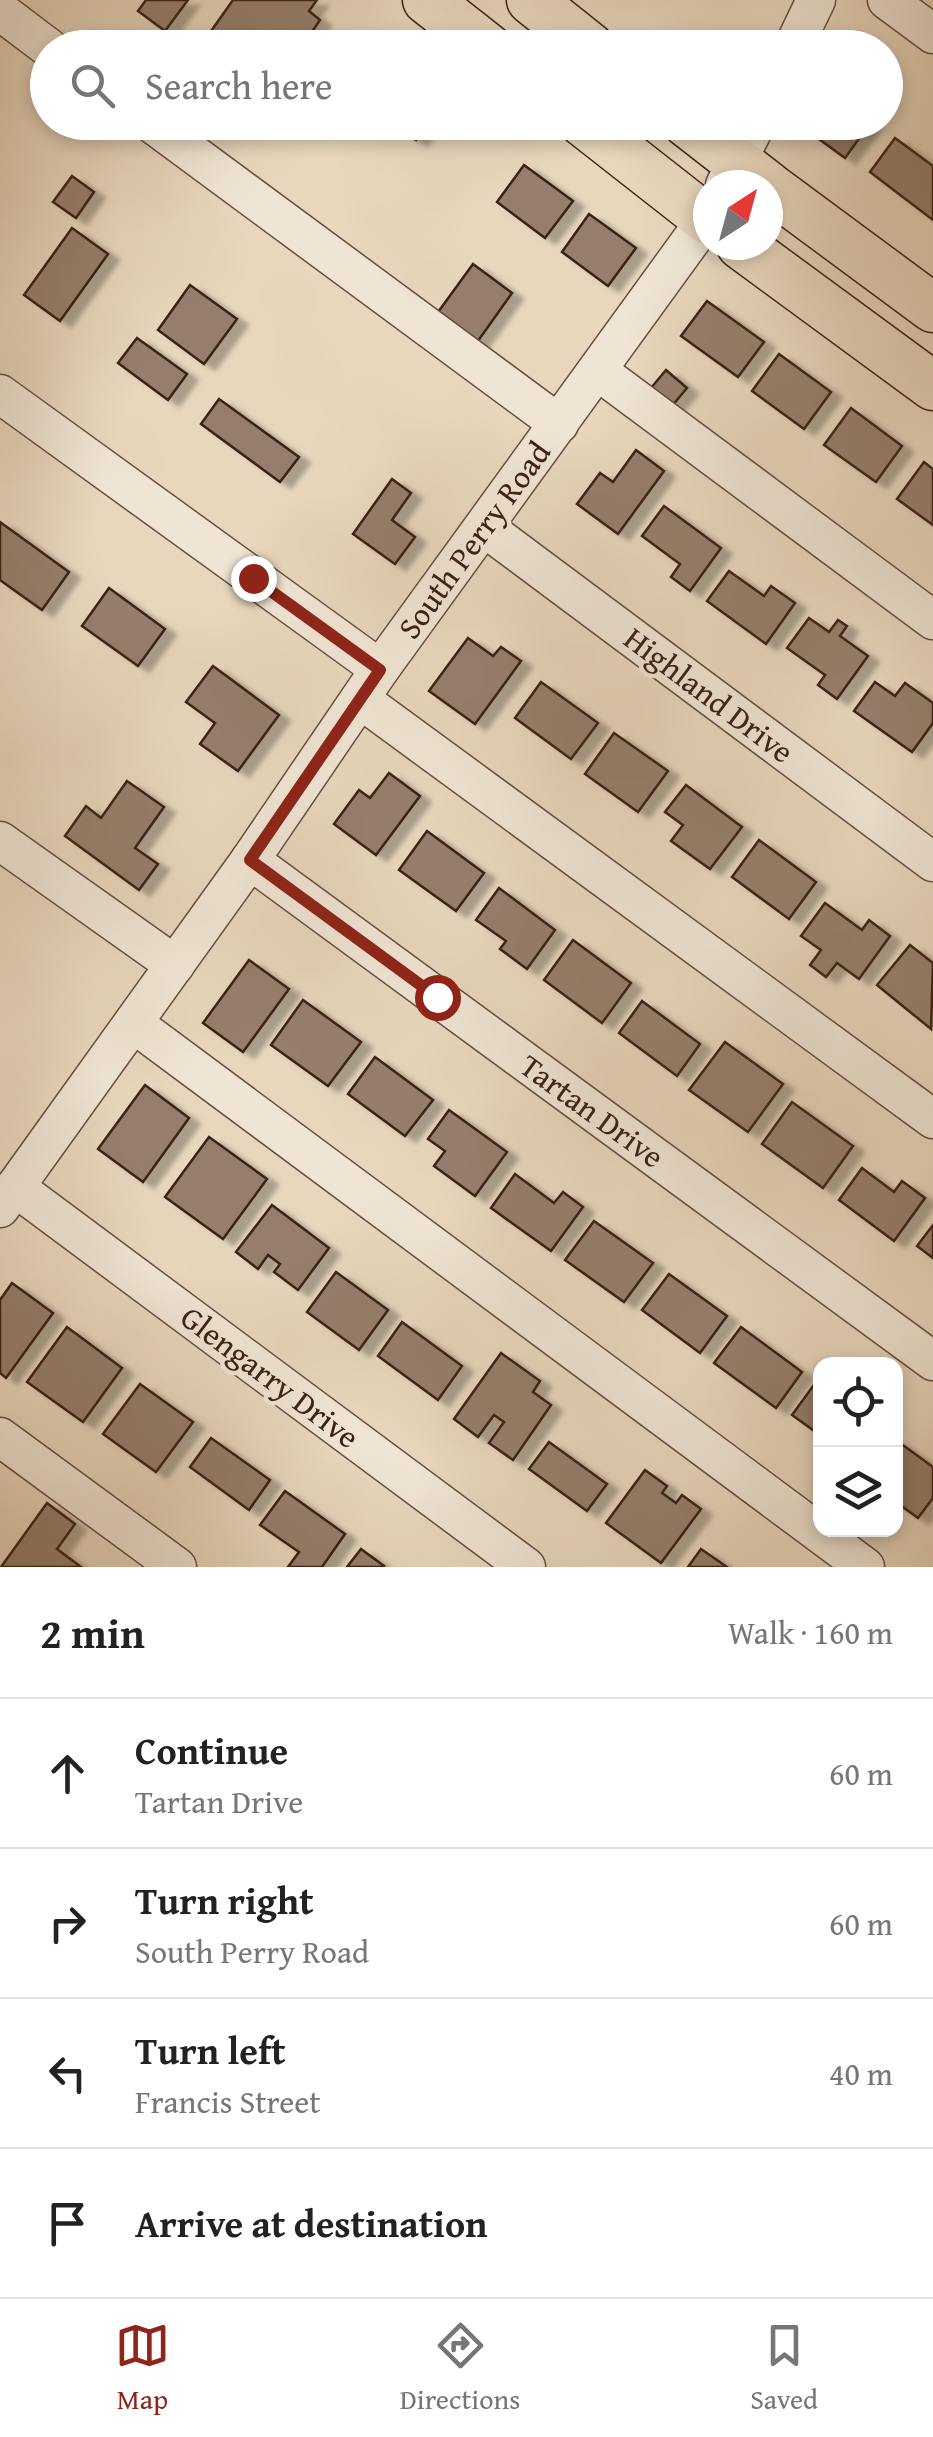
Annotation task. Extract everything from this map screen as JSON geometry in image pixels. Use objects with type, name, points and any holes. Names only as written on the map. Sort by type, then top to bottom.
[{"type":"main road","points":[[428,0],[466,30]]},
{"type":"main road","points":[[530,0],[568,30]]},
{"type":"main road","points":[[606,140],[693,206]]},
{"type":"main road","points":[[711,140],[933,308]]},
{"type":"main road","points":[[762,260],[933,386]]},
{"type":"street","points":[[802,30],[816,0]]},
{"type":"street","points":[[886,0],[933,34]]},
{"type":"street","points":[[0,11],[30,34]]},
{"type":"street","points":[[174,140],[559,424]]},
{"type":"street","name":"South Perry Road","points":[[7,1197],[250,860],[370,684],[693,239]]},
{"type":"street","points":[[598,371],[933,620]]},
{"type":"street","points":[[0,394],[933,1119]]},
{"type":"street","name":"Highland Drive","points":[[484,527],[933,862]]},
{"type":"street","points":[[0,841],[175,965]]},
{"type":"street","name":"Tartan Drive","points":[[250,860],[933,1361]]},
{"type":"street","points":[[133,1023],[865,1567]]},
{"type":"street","name":"Glengarry Drive","points":[[7,1197],[526,1567]]},
{"type":"street","points":[[0,1437],[177,1567]]},
{"type":"building","points":[[146,0],[188,0],[166,30],[138,11]]},
{"type":"building","points":[[233,0],[317,0],[309,11],[320,20],[313,30],[212,30]]},
{"type":"building","points":[[820,140],[858,140],[845,158]]},
{"type":"building","points":[[894,140],[933,166],[933,220],[870,172]]},
{"type":"building","points":[[524,165],[573,201],[545,238],[497,202]]},
{"type":"building","points":[[72,176],[94,192],[76,218],[53,202]]},
{"type":"building","points":[[589,214],[636,248],[608,286],[562,252]]},
{"type":"building","points":[[72,228],[108,254],[60,321],[24,295]]},
{"type":"building","points":[[473,264],[512,293],[473,348],[433,319]]},
{"type":"building","points":[[190,285],[237,319],[204,364],[158,330]]},
{"type":"building","points":[[707,301],[764,342],[738,377],[681,336]]},
{"type":"building","points":[[137,338],[187,374],[168,400],[118,363]]},
{"type":"building","points":[[779,354],[831,392],[804,429],[752,391]]},
{"type":"building","points":[[666,370],[687,388],[672,406],[651,388]]},
{"type":"building","points":[[219,399],[299,457],[280,482],[201,424]]},
{"type":"building","points":[[851,408],[902,446],[876,482],[824,445]]},
{"type":"building","points":[[636,450],[664,471],[618,534],[577,504],[600,473],[613,482]]},
{"type":"building","points":[[924,462],[933,469],[933,525],[897,499]]},
{"type":"building","points":[[392,479],[411,493],[392,520],[415,537],[395,564],[353,534]]},
{"type":"building","points":[[664,506],[721,548],[690,591],[671,577],[680,564],[642,536]]},
{"type":"building","points":[[0,522],[69,572],[42,610],[0,580]]},
{"type":"building","points":[[729,571],[764,596],[771,586],[795,603],[766,644],[707,601]]},
{"type":"building","points":[[109,588],[165,629],[138,666],[82,626]]},
{"type":"building","points":[[809,618],[829,632],[838,620],[847,626],[840,636],[868,656],[837,699],[818,685],[825,675],[787,648]]},
{"type":"building","points":[[468,638],[493,656],[501,647],[521,661],[475,724],[429,691]]},
{"type":"building","points":[[213,666],[279,715],[238,771],[200,744],[215,723],[186,702]]},
{"type":"building","points":[[541,682],[598,723],[571,759],[515,718]]},
{"type":"building","points":[[875,682],[895,696],[905,683],[933,703],[933,723],[912,752],[854,711]]},
{"type":"building","points":[[614,733],[668,771],[638,812],[585,774]]},
{"type":"building","points":[[389,773],[420,796],[376,855],[334,824],[359,790],[370,798]]},
{"type":"building","points":[[127,781],[164,807],[135,848],[158,864],[139,890],[65,836],[86,806],[101,818]]},
{"type":"building","points":[[686,785],[742,827],[710,869],[671,841],[683,825],[665,812]]},
{"type":"building","points":[[427,831],[484,873],[456,911],[399,870]]},
{"type":"building","points":[[759,840],[816,882],[789,919],[732,877]]},
{"type":"building","points":[[499,888],[555,930],[527,969],[500,949],[506,941],[476,920]]},
{"type":"building","points":[[825,903],[862,930],[869,920],[890,936],[859,979],[837,963],[826,977],[810,965],[821,950],[801,936]]},
{"type":"building","points":[[573,940],[631,983],[602,1023],[544,980]]},
{"type":"building","points":[[910,945],[933,963],[931,1029],[877,985]]},
{"type":"building","points":[[249,960],[289,989],[243,1052],[203,1023]]},
{"type":"building","points":[[303,1000],[361,1042],[328,1086],[271,1045]]},
{"type":"building","points":[[642,1001],[700,1044],[677,1076],[619,1033]]},
{"type":"building","points":[[725,1042],[783,1084],[748,1132],[689,1090]]},
{"type":"building","points":[[375,1057],[433,1100],[405,1136],[348,1094]]},
{"type":"building","points":[[145,1085],[189,1118],[143,1182],[98,1149]]},
{"type":"building","points":[[792,1102],[853,1146],[823,1188],[762,1144]]},
{"type":"building","points":[[449,1110],[507,1152],[475,1196],[434,1166],[445,1151],[428,1139]]},
{"type":"building","points":[[209,1137],[267,1179],[223,1239],[165,1197]]},
{"type":"building","points":[[862,1168],[894,1192],[902,1181],[925,1198],[894,1241],[839,1200]]},
{"type":"building","points":[[515,1174],[554,1203],[563,1192],[583,1207],[551,1251],[491,1208]]},
{"type":"building","points":[[272,1205],[329,1248],[298,1290],[274,1272],[280,1264],[268,1255],[258,1269],[236,1252]]},
{"type":"building","points":[[594,1221],[653,1263],[624,1302],[565,1260]]},
{"type":"building","points":[[933,1225],[933,1258],[917,1246]]},
{"type":"building","points":[[336,1272],[388,1310],[359,1350],[307,1312]]},
{"type":"building","points":[[669,1274],[727,1316],[700,1353],[642,1310]]},
{"type":"building","points":[[12,1283],[53,1313],[6,1378],[0,1373],[0,1300]]},
{"type":"building","points":[[402,1322],[462,1366],[438,1400],[378,1356]]},
{"type":"building","points":[[67,1327],[122,1368],[83,1422],[27,1382]]},
{"type":"building","points":[[741,1327],[802,1372],[776,1408],[714,1363]]},
{"type":"building","points":[[501,1353],[540,1381],[533,1392],[551,1405],[513,1460],[489,1443],[504,1422],[494,1415],[478,1437],[454,1419]]},
{"type":"building","points":[[140,1384],[193,1422],[156,1472],[103,1434]]},
{"type":"building","points":[[813,1386],[813,1430],[792,1415]]},
{"type":"building","points":[[211,1438],[270,1480],[249,1510],[190,1467]]},
{"type":"building","points":[[549,1442],[607,1484],[587,1511],[529,1469]]},
{"type":"building","points":[[903,1445],[933,1467],[933,1498],[918,1518],[903,1507]]},
{"type":"building","points":[[645,1470],[667,1486],[662,1493],[676,1503],[682,1495],[701,1509],[661,1563],[606,1523]]},
{"type":"building","points":[[285,1491],[345,1534],[322,1567],[288,1567],[299,1552],[260,1525]]},
{"type":"building","points":[[47,1503],[75,1524],[57,1549],[81,1567],[1,1567]]},
{"type":"building","points":[[361,1549],[384,1566],[347,1567]]},
{"type":"building","points":[[701,1549],[727,1567],[688,1567]]},
{"type":"route","points":[[253,578],[380,670],[250,860],[437,997]]}]
